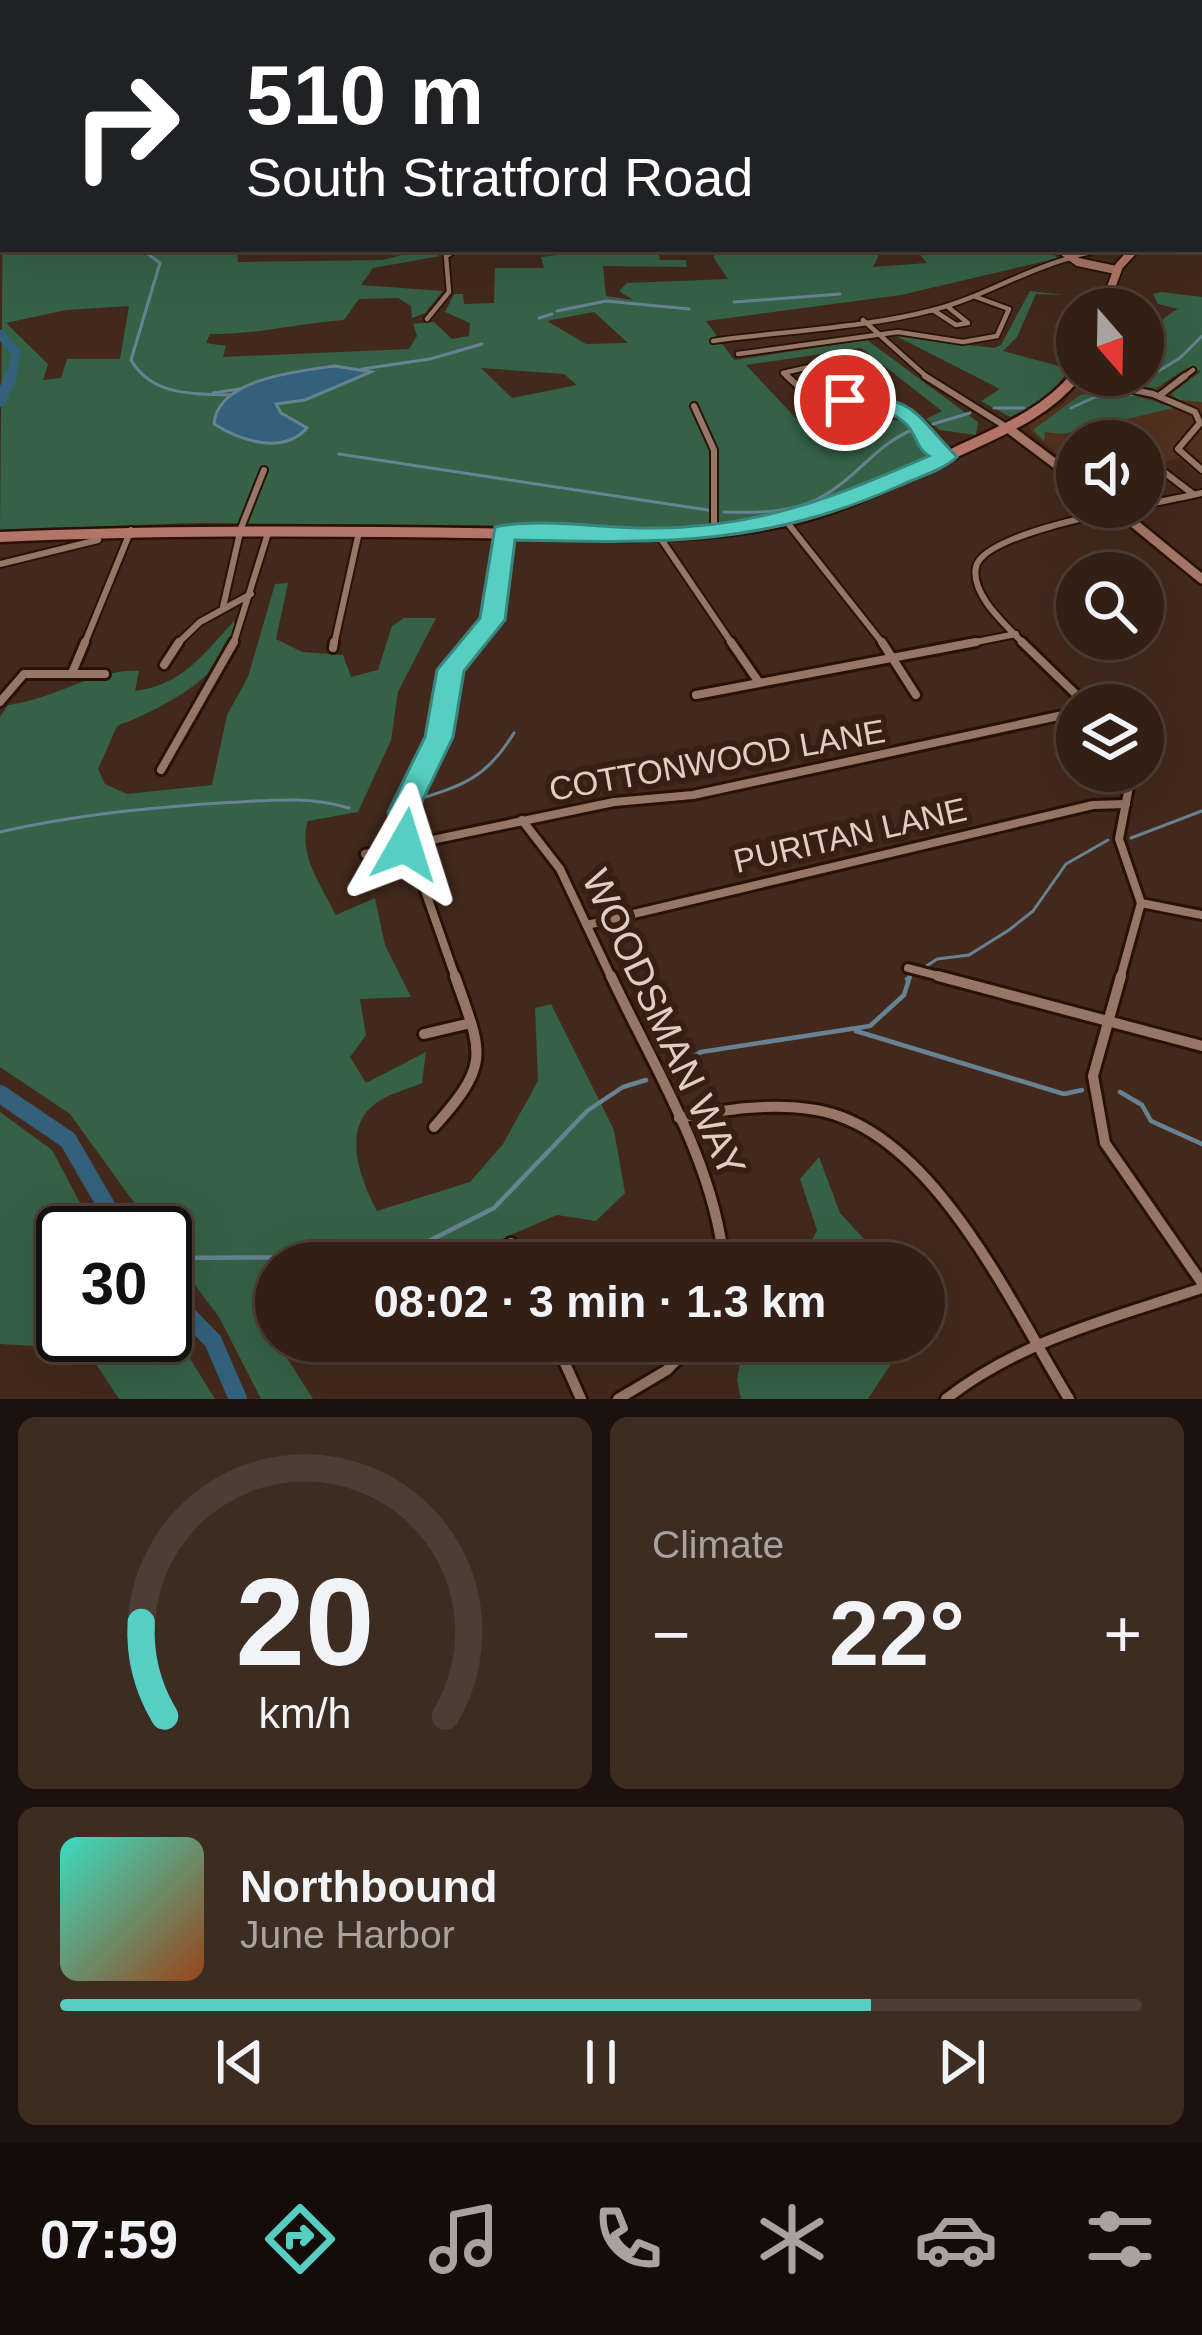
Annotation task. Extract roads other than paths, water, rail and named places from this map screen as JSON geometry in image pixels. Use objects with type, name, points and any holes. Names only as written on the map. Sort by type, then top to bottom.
[{"type":"main road","points":[[1110,288],[1116,270],[1132,252]]},
{"type":"main road","points":[[1066,253],[1116,270]]},
{"type":"main road","points":[[0,537],[241,528],[659,536],[714,532],[787,521],[850,500],[1011,426],[1058,396]]},
{"type":"main road","points":[[1011,426],[1056,461]]},
{"type":"main road","points":[[1139,528],[1202,579]]},
{"type":"street","points":[[427,319],[449,292],[446,256],[453,252]]},
{"type":"street","points":[[713,341],[933,310],[1016,282],[1028,268],[1066,253]]},
{"type":"street","points":[[738,354],[906,332],[969,342],[997,336],[1009,309],[975,296]]},
{"type":"street","points":[[933,310],[952,324],[968,323],[947,306]]},
{"type":"street","points":[[862,319],[948,394],[1011,426]]},
{"type":"street","points":[[865,400],[861,388],[831,362],[783,373],[840,423],[875,418]]},
{"type":"street","points":[[843,373],[876,366]]},
{"type":"street","points":[[1164,392],[1193,370]]},
{"type":"street","points":[[1159,396],[1201,417],[1178,449],[1202,470]]},
{"type":"street","points":[[820,404],[865,400],[908,414],[922,426],[928,445],[946,457]]},
{"type":"street","points":[[694,406],[715,452],[714,532]]},
{"type":"street","points":[[223,607],[241,528],[264,470]]},
{"type":"street","points":[[1164,472],[1198,494]]},
{"type":"street","points":[[1164,501],[1198,494]]},
{"type":"street","points":[[787,521],[892,654],[916,695]]},
{"type":"street","points":[[1056,525],[1021,534],[980,557],[974,569],[977,585],[1067,684]]},
{"type":"street","points":[[161,770],[241,630],[269,529]]},
{"type":"street","points":[[72,673],[131,530]]},
{"type":"street","points":[[333,648],[359,532]]},
{"type":"street","points":[[434,1126],[466,1096],[477,1071],[479,1047],[405,845],[403,812],[439,737],[451,670],[492,620],[504,532]]},
{"type":"street","points":[[659,536],[758,682]]},
{"type":"street","points":[[0,564],[98,540]]},
{"type":"street","points":[[164,665],[176,640],[251,594]]},
{"type":"street","points":[[696,694],[1017,634]]},
{"type":"street","points":[[0,702],[21,675],[105,674]]},
{"type":"street","name":"COTTONWOOD LANE","points":[[364,854],[522,820],[712,791],[1056,717]]},
{"type":"street","points":[[946,1399],[961,1385],[1038,1346],[1202,1286],[1105,1143],[1093,1076],[1142,903],[1119,839],[1128,792]]},
{"type":"street","name":"PURITAN LANE","points":[[587,925],[1093,805],[1126,804]]},
{"type":"street","name":"WOODSMAN WAY","points":[[522,820],[555,860],[679,1118],[719,1213],[722,1242]]},
{"type":"street","points":[[1142,903],[1202,915]]},
{"type":"street","points":[[908,968],[1202,1046]]},
{"type":"street","points":[[424,1034],[471,1023]]},
{"type":"street","points":[[679,1118],[758,1104],[802,1105],[832,1112],[913,1159],[939,1189],[1070,1399]]},
{"type":"street","points":[[564,1362],[581,1399]]},
{"type":"street","points":[[618,1399],[675,1362]]},
{"type":"water","points":[[335,366],[371,372],[305,400],[276,404],[281,413],[307,428],[297,436],[262,442],[214,424],[219,409],[244,387]]},
{"type":"waterway","points":[[145,252],[160,263],[131,360],[162,387],[230,395]]},
{"type":"waterway","points":[[734,302],[840,294]]},
{"type":"waterway","points":[[557,311],[606,301],[689,309]]},
{"type":"waterway","points":[[539,318],[552,314]]},
{"type":"waterway","points":[[0,334],[16,352],[11,379]]},
{"type":"waterway","points":[[1164,368],[1202,336]]},
{"type":"waterway","points":[[362,369],[430,359],[482,344]]},
{"type":"waterway","points":[[0,401],[11,376]]},
{"type":"waterway","points":[[213,393],[239,389]]},
{"type":"waterway","points":[[1071,408],[1109,396]]},
{"type":"waterway","points":[[994,408],[1024,408]]},
{"type":"waterway","points":[[933,424],[970,413]]},
{"type":"waterway","points":[[724,512],[776,511],[814,501],[916,428]]},
{"type":"waterway","points":[[339,454],[708,510]]},
{"type":"waterway","points":[[416,800],[484,770],[514,733]]},
{"type":"waterway","points":[[0,832],[110,813],[220,803],[301,800],[349,808]]},
{"type":"waterway","points":[[1131,838],[1202,811]]},
{"type":"waterway","points":[[925,967],[937,959],[969,955],[1009,930],[1033,911],[1066,864],[1108,840]]},
{"type":"waterway","points":[[673,1069],[701,1052],[870,1026],[904,995],[910,976]]},
{"type":"waterway","points":[[906,979],[910,976]]},
{"type":"waterway","points":[[856,1031],[1064,1094],[1082,1090]]},
{"type":"waterway","points":[[192,1258],[358,1257],[419,1246],[494,1208],[587,1111],[623,1087],[646,1080]]},
{"type":"waterway","points":[[1120,1092],[1142,1105],[1151,1121],[1202,1144]]},
{"type":"waterway","points":[[0,1094],[68,1140],[106,1206]]},
{"type":"waterway","points":[[192,1320],[213,1341],[238,1399]]}]
